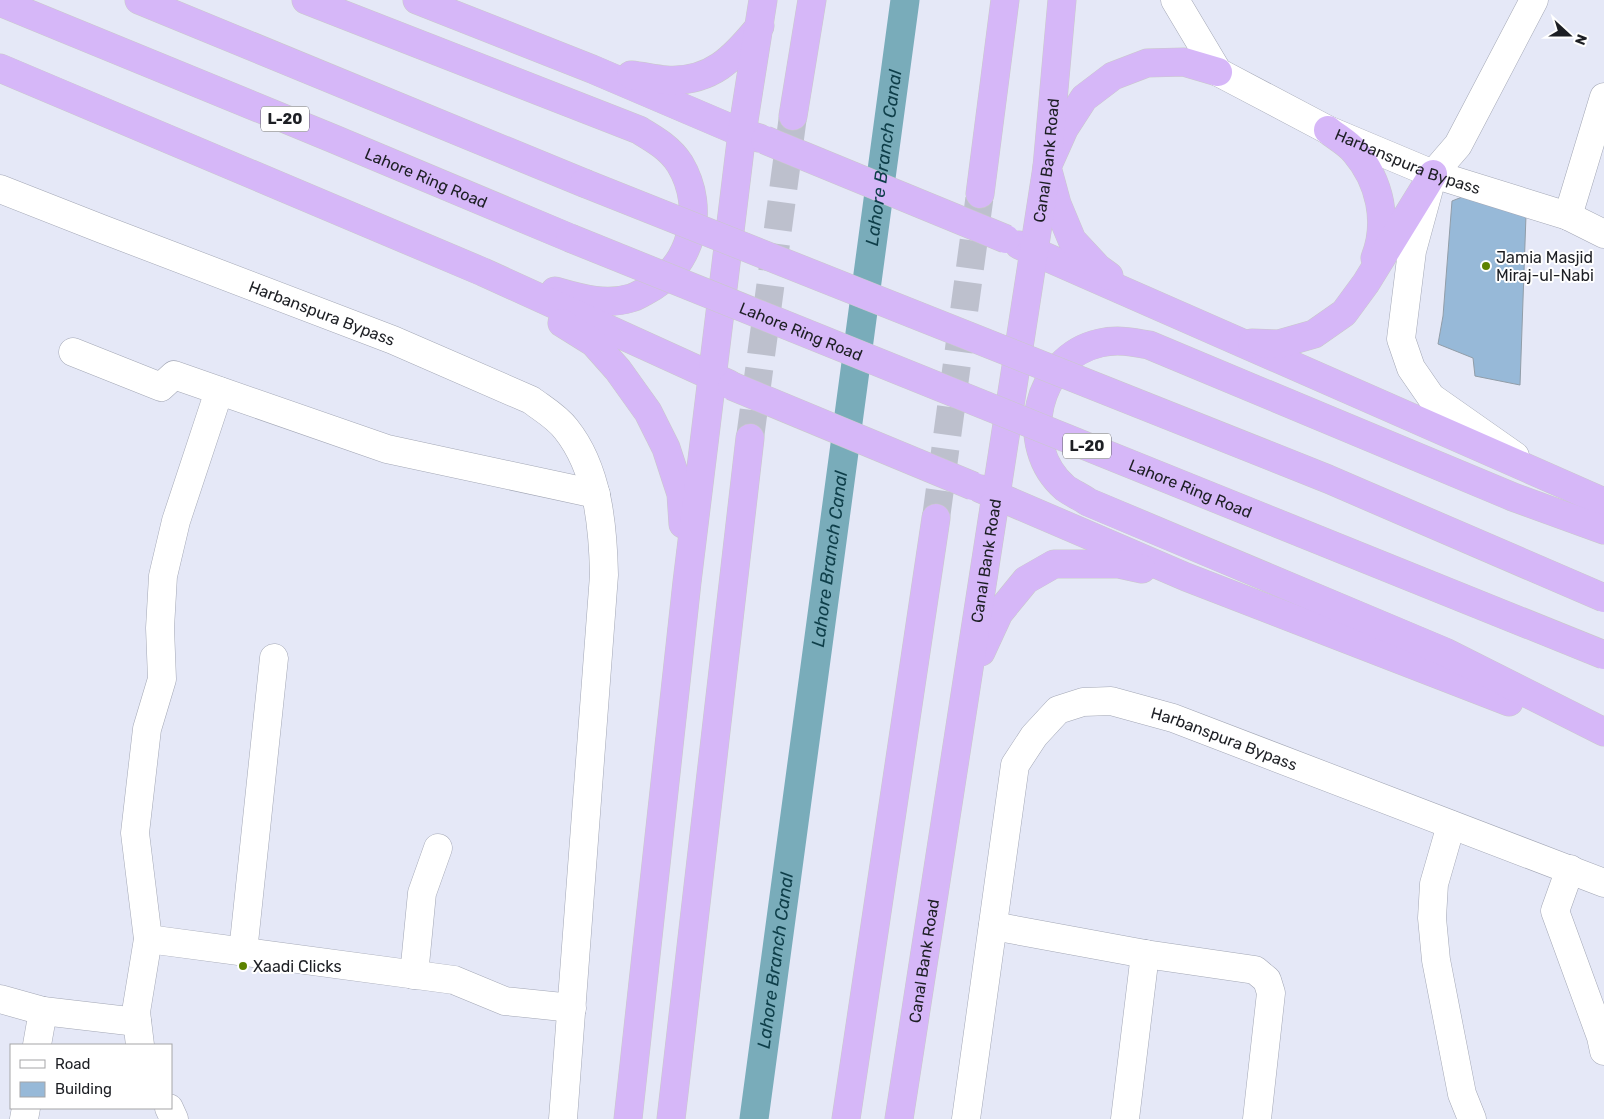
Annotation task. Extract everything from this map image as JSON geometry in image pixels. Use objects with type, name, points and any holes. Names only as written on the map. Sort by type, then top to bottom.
[{"type":"highway","points":[[139,0],[584,183],[1328,479],[1604,598]]},
{"type":"highway","points":[[306,0],[639,130],[661,143],[679,163],[690,187],[693,204],[694,213],[690,239],[677,265],[657,285],[631,298],[602,302],[574,297],[483,272]]},
{"type":"highway","points":[[417,0],[592,69],[1006,239],[1604,502]]},
{"type":"highway","points":[[793,116],[812,0]]},
{"type":"highway","points":[[980,194],[1005,0]]},
{"type":"highway","name":"Canal Bank Road","points":[[899,1119],[968,678],[985,491],[1035,252],[1047,168],[1062,0]]},
{"type":"highway","name":"Lahore Ring Road","points":[[0,2],[570,238],[1604,655]]},
{"type":"highway","points":[[592,69],[667,80],[696,78],[722,66],[743,47],[762,13]]},
{"type":"highway","points":[[628,1119],[687,582],[723,381],[754,137],[762,13]]},
{"type":"highway","points":[[1134,294],[1098,268],[1072,240],[1057,204],[1047,168],[1064,129],[1084,98],[1113,76],[1147,64],[1184,62],[1218,72]]},
{"type":"highway","points":[[0,68],[483,272],[723,381],[1186,577],[1604,738]]},
{"type":"highway","points":[[1328,130],[1354,151],[1373,179],[1382,212],[1379,247],[1366,283]]},
{"type":"highway","points":[[1243,342],[1279,344],[1314,334],[1344,313],[1366,283],[1433,174]]},
{"type":"highway","points":[[483,272],[594,343],[618,370],[648,412],[666,448],[681,494],[687,582]]},
{"type":"highway","points":[[1604,530],[1513,497],[1141,343],[1125,340],[1100,343],[1076,353],[1057,369],[1044,391],[1037,416],[1038,443],[1048,468],[1065,488],[1088,502],[1445,652],[1604,732]]},
{"type":"highway","points":[[671,1119],[750,438]]},
{"type":"highway","points":[[846,1119],[936,518]]},
{"type":"highway","points":[[968,678],[999,613],[1026,580],[1054,564],[1119,564],[1186,577]]},
{"type":"street","points":[[1175,0],[1218,72]]},
{"type":"street","points":[[1534,0],[1458,145],[1433,174],[1412,251],[1401,339],[1411,368],[1431,397],[1541,474]]},
{"type":"street","name":"Harbanspura Bypass","points":[[1218,72],[1328,130],[1433,174],[1568,216],[1604,234]]},
{"type":"street","points":[[1568,216],[1604,97]]},
{"type":"street","name":"Harbanspura Bypass","points":[[0,188],[393,340],[531,400],[566,428],[576,444],[585,462],[596,494],[602,534],[604,576],[563,1119]]},
{"type":"street","points":[[73,352],[161,387],[174,376],[387,449],[596,494]]},
{"type":"street","points":[[0,999],[138,1034],[136,1012],[148,939],[135,833],[147,729],[162,679],[160,628],[162,576],[176,521],[219,391]]},
{"type":"street","points":[[242,952],[274,658]]},
{"type":"street","name":"Harbanspura Bypass","points":[[966,1119],[1016,765],[1034,736],[1058,710],[1083,702],[1111,701],[1173,718],[1604,882]]},
{"type":"street","points":[[1451,825],[1434,884],[1432,918],[1436,960],[1462,1094],[1472,1119]]},
{"type":"street","points":[[414,975],[422,893],[438,848]]},
{"type":"street","points":[[1570,869],[1555,911],[1601,1037],[1604,1051]]},
{"type":"street","points":[[993,926],[1145,954],[1255,970],[1267,980],[1271,993],[1257,1119]]},
{"type":"street","points":[[148,939],[454,980],[505,1000],[572,1008]]},
{"type":"street","points":[[1125,1119],[1145,954]]},
{"type":"street","points":[[37,1044],[43,1011]]},
{"type":"building","name":"Jamia Masjid Miraj-ul-Nabi","points":[[1462,197],[1526,215],[1520,385],[1475,376],[1473,358],[1438,344],[1443,316],[1452,201]]},
{"type":"waterway","name":"Lahore Branch Canal","points":[[754,1119],[905,0]]},
{"type":"tunnel","points":[[750,438],[793,116]]},
{"type":"tunnel","points":[[936,518],[980,194]]},
{"type":"place","name":"Jamia Masjid Miraj-ul-Nabi","points":[[1486,266]]},
{"type":"place","name":"Xaadi Clicks","points":[[243,966]]}]
